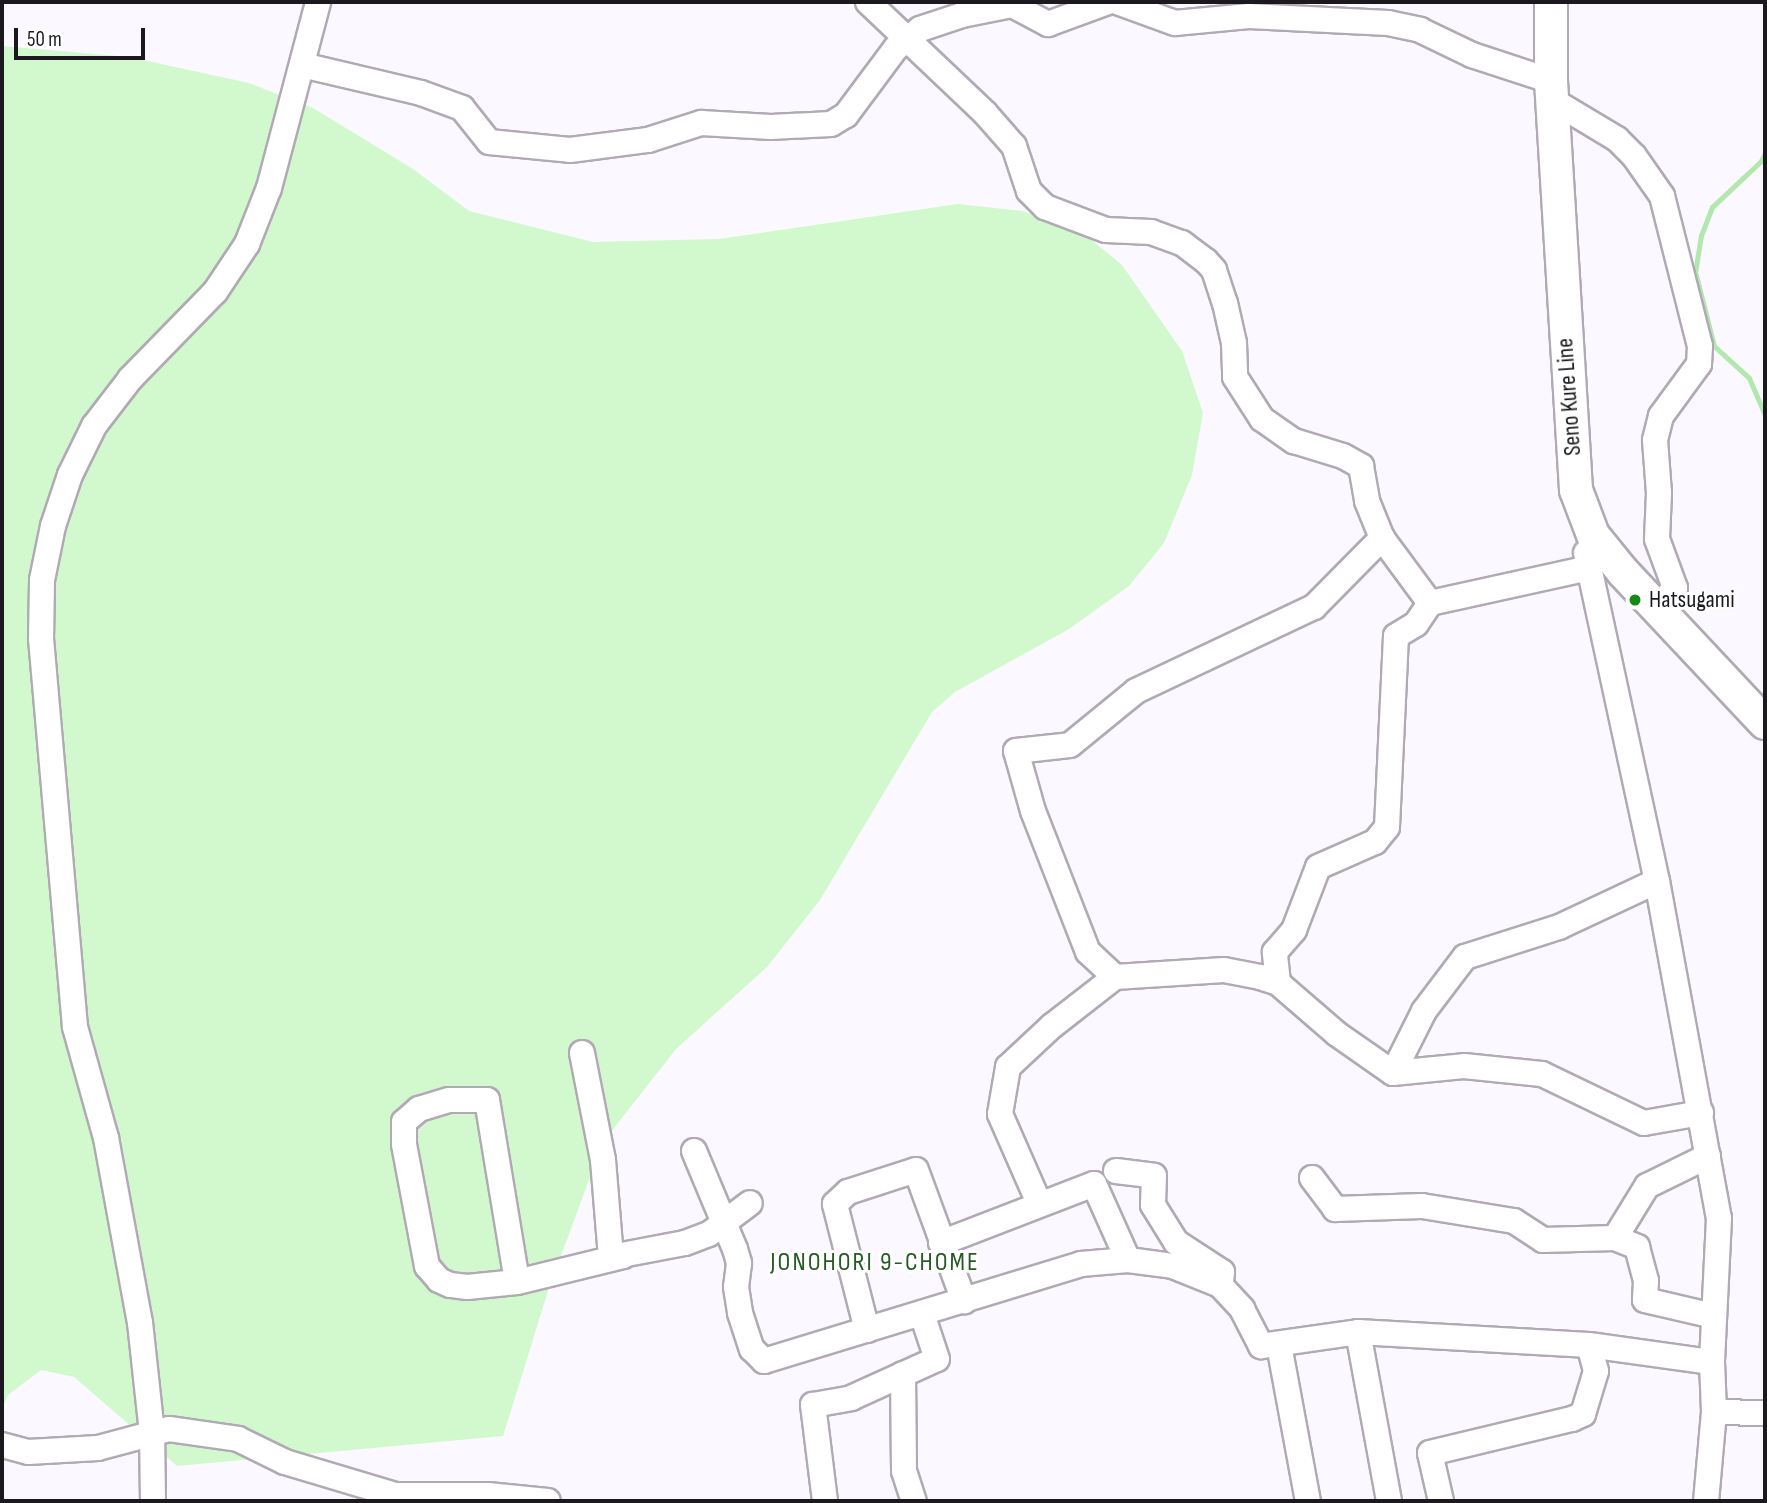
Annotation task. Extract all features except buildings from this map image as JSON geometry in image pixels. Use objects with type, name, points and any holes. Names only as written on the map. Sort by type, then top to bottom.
[{"type":"main road","name":"Seno Kure Line","points":[[1550,2],[1552,90],[1576,490],[1593,535],[1656,609],[1765,723]]},
{"type":"street","points":[[153,1501],[152,1433],[140,1323],[106,1138],[75,1027],[41,639],[42,580],[53,526],[70,475],[94,426],[131,379],[215,292],[247,244],[269,188],[318,2]]},
{"type":"street","points":[[868,2],[908,37],[943,75],[985,113],[1014,146],[1029,191],[1045,207],[1106,230],[1151,232],[1182,243],[1206,261],[1214,270],[1225,303],[1234,343],[1235,377],[1262,419],[1294,441],[1343,456],[1361,466],[1367,501],[1382,538],[1430,603]]},
{"type":"street","points":[[302,65],[421,93],[462,108],[489,142],[570,150],[648,140],[701,123],[771,127],[831,124],[846,115],[896,48],[920,29],[962,15],[1012,5],[1048,24],[1108,2]]},
{"type":"street","points":[[1117,2],[1175,23],[1249,16],[1388,23],[1420,30],[1552,90],[1617,139],[1634,156],[1662,195],[1700,346],[1699,364],[1661,416],[1655,440],[1659,493],[1657,539],[1675,588],[1656,609]]},
{"type":"street","points":[[1576,490],[1589,568],[1657,881],[1719,1218],[1712,1362],[1714,1412],[1706,1501]]},
{"type":"street","points":[[1115,977],[1088,952],[1033,811],[1016,751],[1070,745],[1136,691],[1314,607],[1382,538]]},
{"type":"street","points":[[1278,983],[1275,953],[1294,930],[1318,867],[1375,842],[1387,827],[1396,636],[1416,624],[1430,603],[1589,568]]},
{"type":"street","points":[[1393,1073],[1424,1011],[1465,957],[1559,927],[1657,881]]},
{"type":"street","points":[[1039,1203],[1000,1114],[1008,1067],[1052,1026],[1115,977],[1224,970],[1278,983],[1337,1034],[1393,1073],[1464,1066],[1542,1074],[1644,1123],[1701,1113]]},
{"type":"street","points":[[582,1053],[603,1160],[611,1257]]},
{"type":"street","points":[[517,1282],[487,1100],[449,1100],[419,1109],[404,1122],[404,1144],[427,1266],[439,1280],[450,1285],[467,1287],[517,1282],[623,1256],[611,1257]]},
{"type":"street","points":[[694,1151],[739,1263],[736,1286],[740,1313],[752,1349],[764,1361],[1082,1264],[1128,1260],[1173,1266],[1220,1285],[1242,1309],[1261,1346],[1358,1332],[1589,1345],[1712,1362]]},
{"type":"street","points":[[1615,1238],[1647,1186],[1708,1156]]},
{"type":"street","points":[[867,1330],[835,1204],[848,1192],[916,1170],[964,1301]]},
{"type":"street","points":[[1116,1171],[1154,1176],[1153,1205],[1176,1242],[1222,1272],[1220,1285]]},
{"type":"street","points":[[1312,1178],[1335,1209],[1422,1206],[1514,1222],[1543,1240],[1615,1238],[1637,1247],[1646,1281],[1645,1300],[1714,1316]]},
{"type":"street","points":[[941,1243],[1094,1184],[1128,1260]]},
{"type":"street","points":[[611,1257],[685,1243],[709,1234],[750,1203]]},
{"type":"street","points":[[825,1501],[813,1405],[851,1398],[937,1359],[922,1314]]},
{"type":"street","points":[[1358,1332],[1389,1501]]},
{"type":"street","points":[[1279,1345],[1308,1501]]},
{"type":"street","points":[[1441,1501],[1430,1453],[1572,1419],[1583,1414],[1596,1371],[1589,1345]]},
{"type":"street","points":[[903,1374],[904,1471],[914,1501]]},
{"type":"street","points":[[1714,1412],[1765,1413]]},
{"type":"street","points":[[2,1445],[28,1452],[98,1448],[169,1429],[238,1439],[285,1462],[396,1494],[488,1495],[548,1501]]},
{"type":"green space","points":[[2,46],[129,57],[249,83],[313,108],[413,169],[469,211],[593,242],[719,239],[958,204],[1023,211],[1083,233],[1122,265],[1182,351],[1203,413],[1192,475],[1164,543],[1129,586],[1069,629],[955,692],[932,712],[820,900],[767,967],[676,1049],[603,1142],[548,1291],[503,1436],[177,1466],[74,1377],[41,1370],[8,1395],[2,1409]]},
{"type":"waterway","points":[[1765,153],[1761,161],[1712,207],[1701,235],[1695,271],[1714,346],[1749,378],[1765,415]]},
{"type":"place","name":"Hatsugami","points":[[1635,600]]},
{"type":"district","name":"JONOHORI 9-CHOME","points":[[875,1263]]}]
